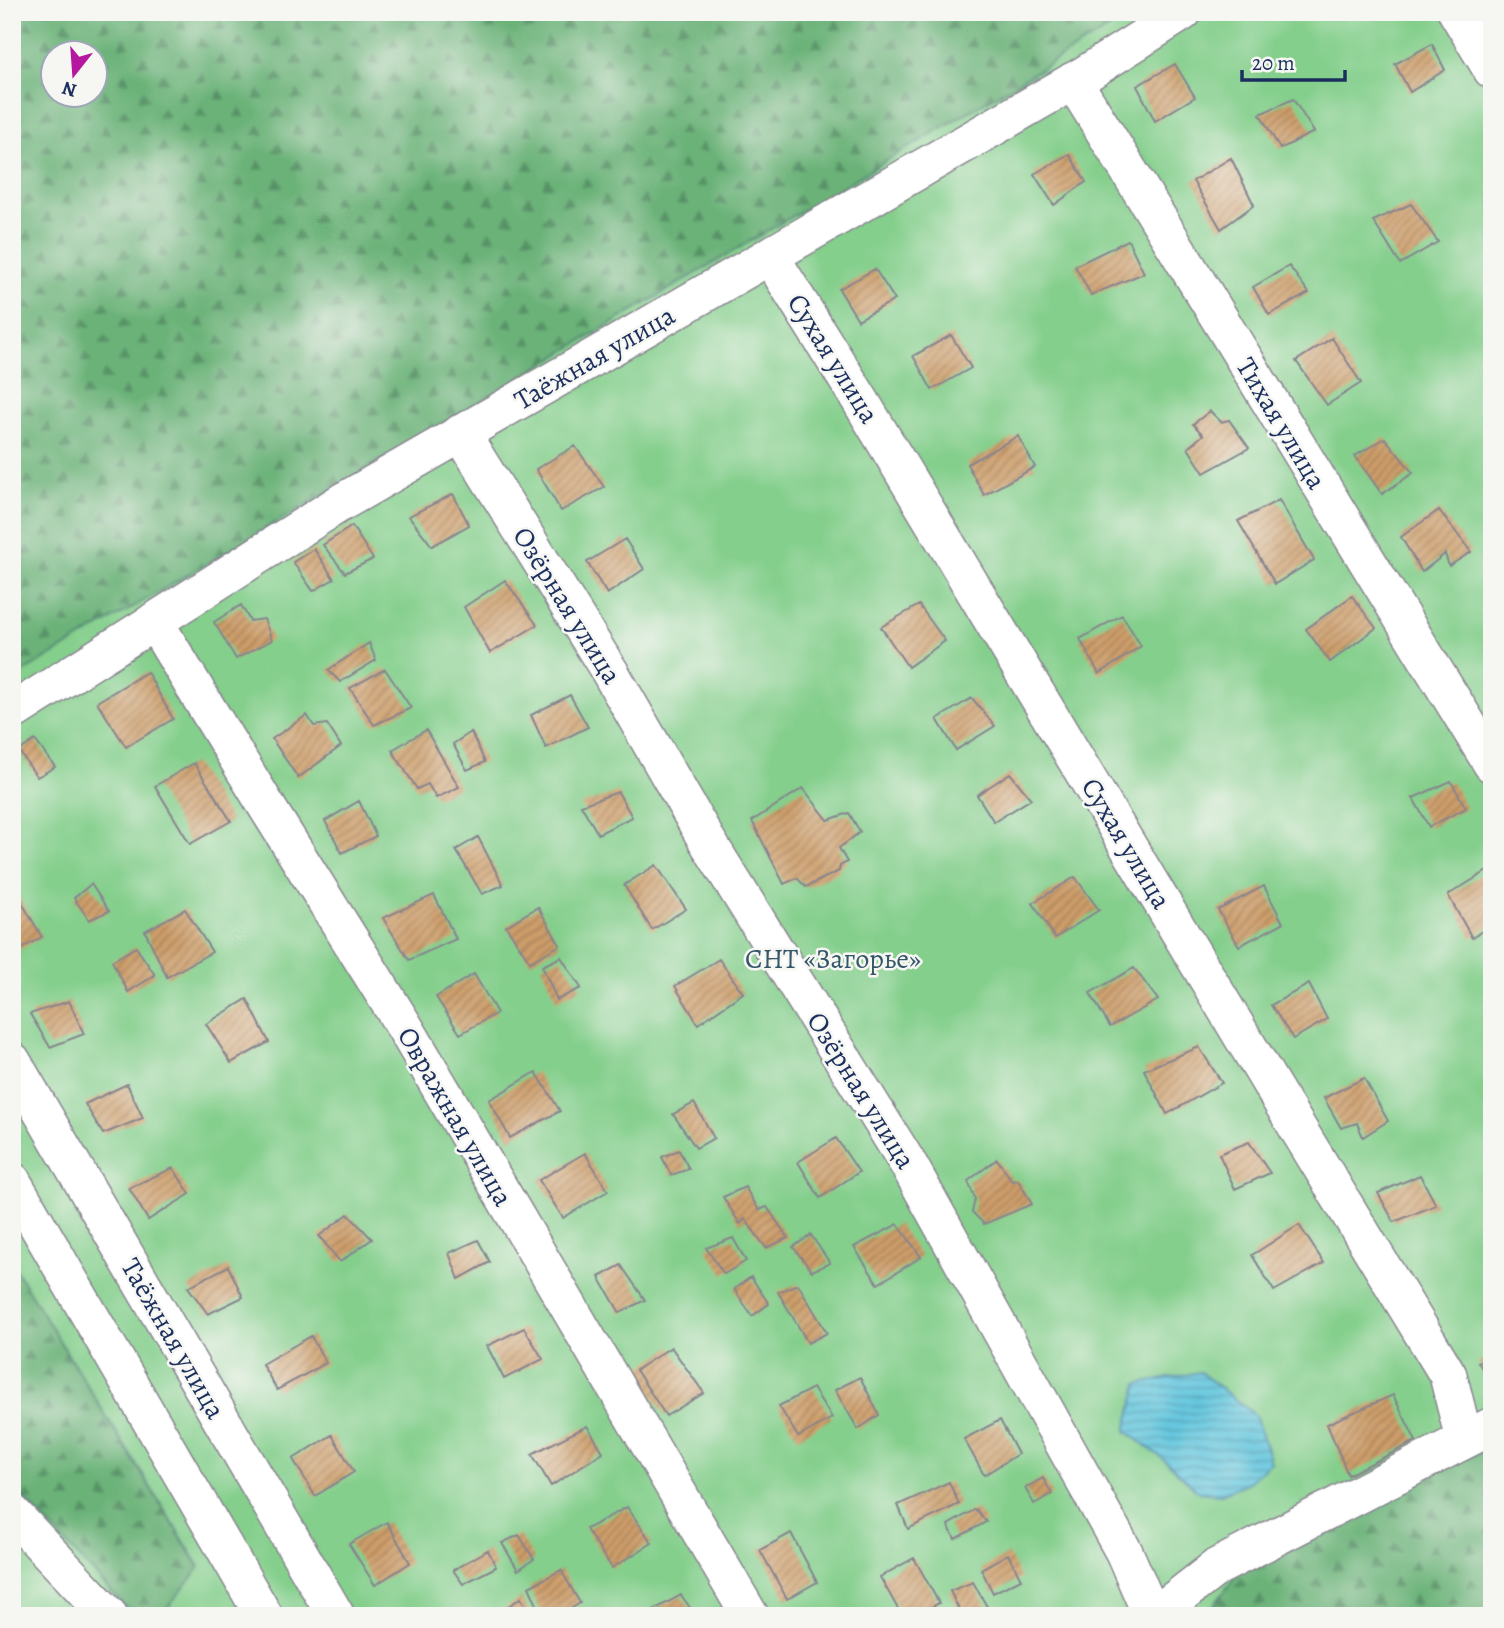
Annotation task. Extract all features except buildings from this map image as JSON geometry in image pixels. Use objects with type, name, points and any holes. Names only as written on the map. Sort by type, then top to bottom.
[{"type":"street","name":"Таёжная улица","points":[[12,712],[337,505],[1073,81],[1183,12]]},
{"type":"street","points":[[1457,12],[1492,70]]},
{"type":"street","name":"Тихая улица","points":[[1073,81],[1492,764]]},
{"type":"street","name":"Сухая улица","points":[[770,256],[860,400],[1448,1375],[1478,1433]]},
{"type":"street","name":"Озёрная улица","points":[[461,433],[610,672],[706,839],[910,1167],[1124,1552],[1153,1616]]},
{"type":"street","name":"Овражная улица","points":[[155,621],[404,1026],[750,1616]]},
{"type":"street","name":"Таёжная улица","points":[[12,1061],[336,1616]]},
{"type":"street","points":[[12,1181],[264,1616]]},
{"type":"street","points":[[1153,1616],[1217,1567],[1478,1433]]},
{"type":"street","points":[[12,1513],[109,1616]]},
{"type":"green space","points":[[12,12],[1137,12],[12,679]]},
{"type":"green space","name":"СНТ «Загорье»","points":[[1137,12],[1492,12],[1492,1448],[1270,1529],[1206,1616],[161,1616],[200,1567],[12,1264],[12,679]]},
{"type":"green space","points":[[12,1264],[200,1568],[161,1616],[134,1616],[12,1486]]},
{"type":"green space","points":[[1492,1448],[1492,1616],[1206,1616],[1270,1529]]},
{"type":"green space","points":[[12,1486],[134,1616],[12,1616]]},
{"type":"water","points":[[1200,1372],[1255,1415],[1271,1462],[1249,1482],[1221,1494],[1199,1492],[1161,1457],[1126,1431],[1138,1384]]}]
